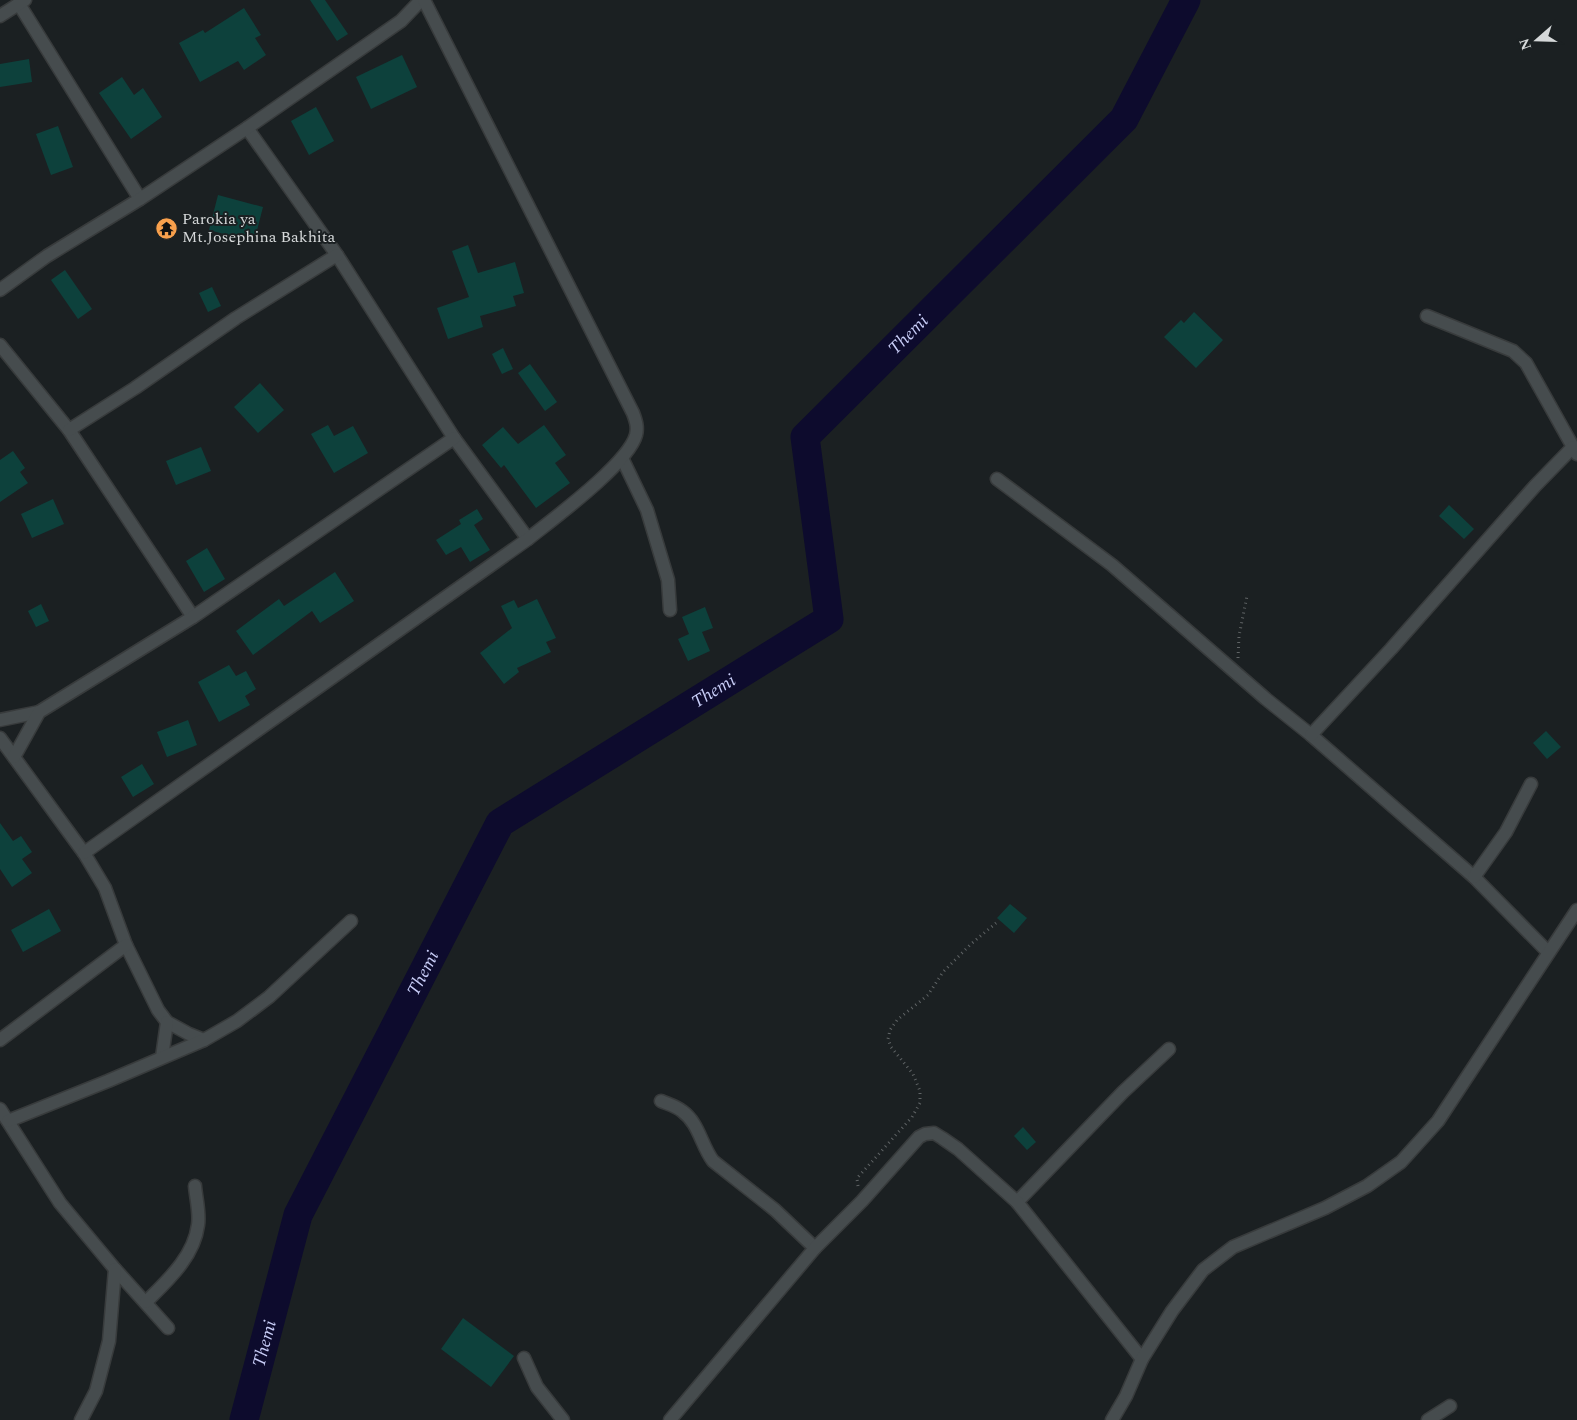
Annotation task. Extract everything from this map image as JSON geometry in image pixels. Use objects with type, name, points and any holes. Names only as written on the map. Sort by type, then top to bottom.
[{"type":"street","points":[[0,290],[47,256],[140,199],[247,128],[401,21],[422,0],[633,413],[637,425],[636,437],[622,458],[592,488],[528,539],[84,852]]},
{"type":"street","points":[[0,16],[22,2],[140,199]]},
{"type":"street","points":[[247,128],[338,255],[454,438],[528,539]]},
{"type":"street","points":[[68,430],[135,388],[236,318],[338,255]]},
{"type":"street","points":[[1311,735],[1391,649],[1536,486],[1575,450],[1526,363],[1513,351],[1426,316]]},
{"type":"street","points":[[0,345],[68,430],[193,617]]},
{"type":"street","points":[[0,720],[39,712],[193,617],[454,438]]},
{"type":"street","points":[[622,458],[648,510],[668,580],[670,610]]},
{"type":"street","points":[[997,479],[1112,565],[1266,699],[1311,735],[1474,877],[1548,952]]},
{"type":"street","points":[[14,757],[39,712]]},
{"type":"street","points":[[0,738],[84,852],[105,888],[126,945],[158,1010],[167,1022],[204,1040]]},
{"type":"street","points":[[1474,877],[1506,832],[1531,784]]},
{"type":"street","points":[[1112,1420],[1126,1396],[1142,1359],[1172,1311],[1203,1270],[1233,1247],[1325,1208],[1367,1186],[1401,1162],[1438,1121],[1577,910]]},
{"type":"street","points":[[8,1121],[108,1082],[204,1040],[237,1021],[269,997],[351,921]]},
{"type":"street","points":[[0,1040],[126,945]]},
{"type":"street","points":[[162,1057],[167,1022]]},
{"type":"street","points":[[1018,1202],[1123,1092],[1169,1049]]},
{"type":"street","points":[[661,1101],[681,1110],[692,1119],[713,1161],[775,1210],[815,1248]]},
{"type":"street","points":[[0,1109],[60,1203],[115,1269],[168,1328]]},
{"type":"street","points":[[670,1420],[815,1248],[862,1201],[919,1137],[925,1134],[934,1133],[958,1149],[1018,1202],[1142,1359]]},
{"type":"street","points":[[146,1302],[176,1271],[191,1248],[198,1225],[195,1186]]},
{"type":"street","points":[[81,1420],[96,1391],[109,1340],[115,1269]]},
{"type":"street","points":[[524,1358],[537,1387],[564,1420]]},
{"type":"street","points":[[1428,1420],[1450,1406]]},
{"type":"path","points":[[1238,674],[1239,636],[1247,596]]},
{"type":"path","points":[[862,1201],[857,1182],[859,1176],[912,1117],[920,1103],[920,1091],[913,1074],[891,1046],[888,1039],[890,1030],[897,1020],[928,995],[943,972],[971,944],[996,923]]},
{"type":"building","points":[[310,0],[325,0],[348,34],[337,41]]},
{"type":"building","points":[[244,8],[261,35],[255,38],[266,55],[244,70],[238,61],[200,82],[179,43],[203,30],[205,33]]},
{"type":"building","points":[[402,55],[417,87],[371,109],[356,77]]},
{"type":"building","points":[[29,59],[32,82],[0,87],[0,64]]},
{"type":"building","points":[[122,77],[134,95],[143,88],[162,117],[131,139],[99,93]]},
{"type":"building","points":[[316,107],[334,141],[309,155],[291,121]]},
{"type":"building","points":[[58,126],[73,167],[51,175],[36,134]]},
{"type":"building","points":[[218,195],[263,207],[254,242],[209,230]]},
{"type":"building","points":[[468,245],[478,273],[515,262],[524,293],[513,296],[516,306],[480,316],[483,327],[448,339],[437,308],[469,297],[452,251]]},
{"type":"building","points":[[65,270],[92,309],[78,319],[51,280]]},
{"type":"building","points":[[212,287],[221,306],[208,312],[199,293]]},
{"type":"building","points":[[1194,312],[1223,340],[1196,368],[1164,337],[1181,320],[1184,323]]},
{"type":"building","points":[[503,348],[513,369],[502,374],[492,354]]},
{"type":"building","points":[[530,364],[557,402],[545,411],[518,373]]},
{"type":"building","points":[[260,383],[284,410],[258,433],[234,407]]},
{"type":"building","points":[[328,425],[334,436],[353,426],[368,453],[334,473],[311,434]]},
{"type":"building","points":[[544,425],[566,455],[555,463],[570,483],[536,508],[504,465],[501,468],[482,445],[503,427],[518,444]]},
{"type":"building","points":[[201,447],[211,471],[176,485],[166,461]]},
{"type":"building","points":[[13,451],[25,468],[20,472],[28,483],[0,502],[0,460]]},
{"type":"building","points":[[53,499],[64,524],[32,538],[21,514]]},
{"type":"building","points":[[1449,505],[1474,529],[1464,539],[1439,516]]},
{"type":"building","points":[[477,509],[483,519],[474,525],[490,550],[470,562],[461,547],[446,555],[436,540],[461,524],[459,520]]},
{"type":"building","points":[[207,548],[225,579],[204,592],[186,561]]},
{"type":"building","points":[[335,572],[354,601],[320,623],[312,611],[253,655],[236,631],[279,599],[284,606]]},
{"type":"building","points":[[537,599],[556,638],[546,642],[551,652],[517,668],[519,672],[504,684],[480,653],[512,628],[501,606],[514,600],[518,608]]},
{"type":"building","points":[[41,604],[49,621],[36,627],[28,611]]},
{"type":"building","points":[[705,607],[713,628],[702,632],[710,651],[688,661],[678,639],[689,634],[682,617]]},
{"type":"building","points":[[229,665],[236,676],[246,671],[256,689],[245,696],[250,705],[219,722],[198,682]]},
{"type":"building","points":[[188,720],[197,745],[167,757],[157,732]]},
{"type":"building","points":[[1546,731],[1561,747],[1547,759],[1533,743]]},
{"type":"building","points":[[142,764],[154,784],[133,797],[121,777]]},
{"type":"building","points":[[0,823],[13,841],[21,836],[32,852],[22,859],[32,873],[12,887],[0,869]]},
{"type":"building","points":[[1010,904],[1027,918],[1014,933],[997,918]]},
{"type":"building","points":[[49,909],[61,931],[23,952],[11,930]]},
{"type":"building","points":[[1023,1127],[1036,1142],[1027,1150],[1014,1136]]},
{"type":"building","points":[[463,1318],[514,1356],[491,1387],[441,1349]]},
{"type":"waterway","name":"Themi","points":[[244,1420],[298,1215],[500,823],[829,619],[805,437],[1124,119],[1186,0]]},
{"type":"place","name":"Parokia ya Mt.Josephina Bakhita","points":[[166,228]]}]
